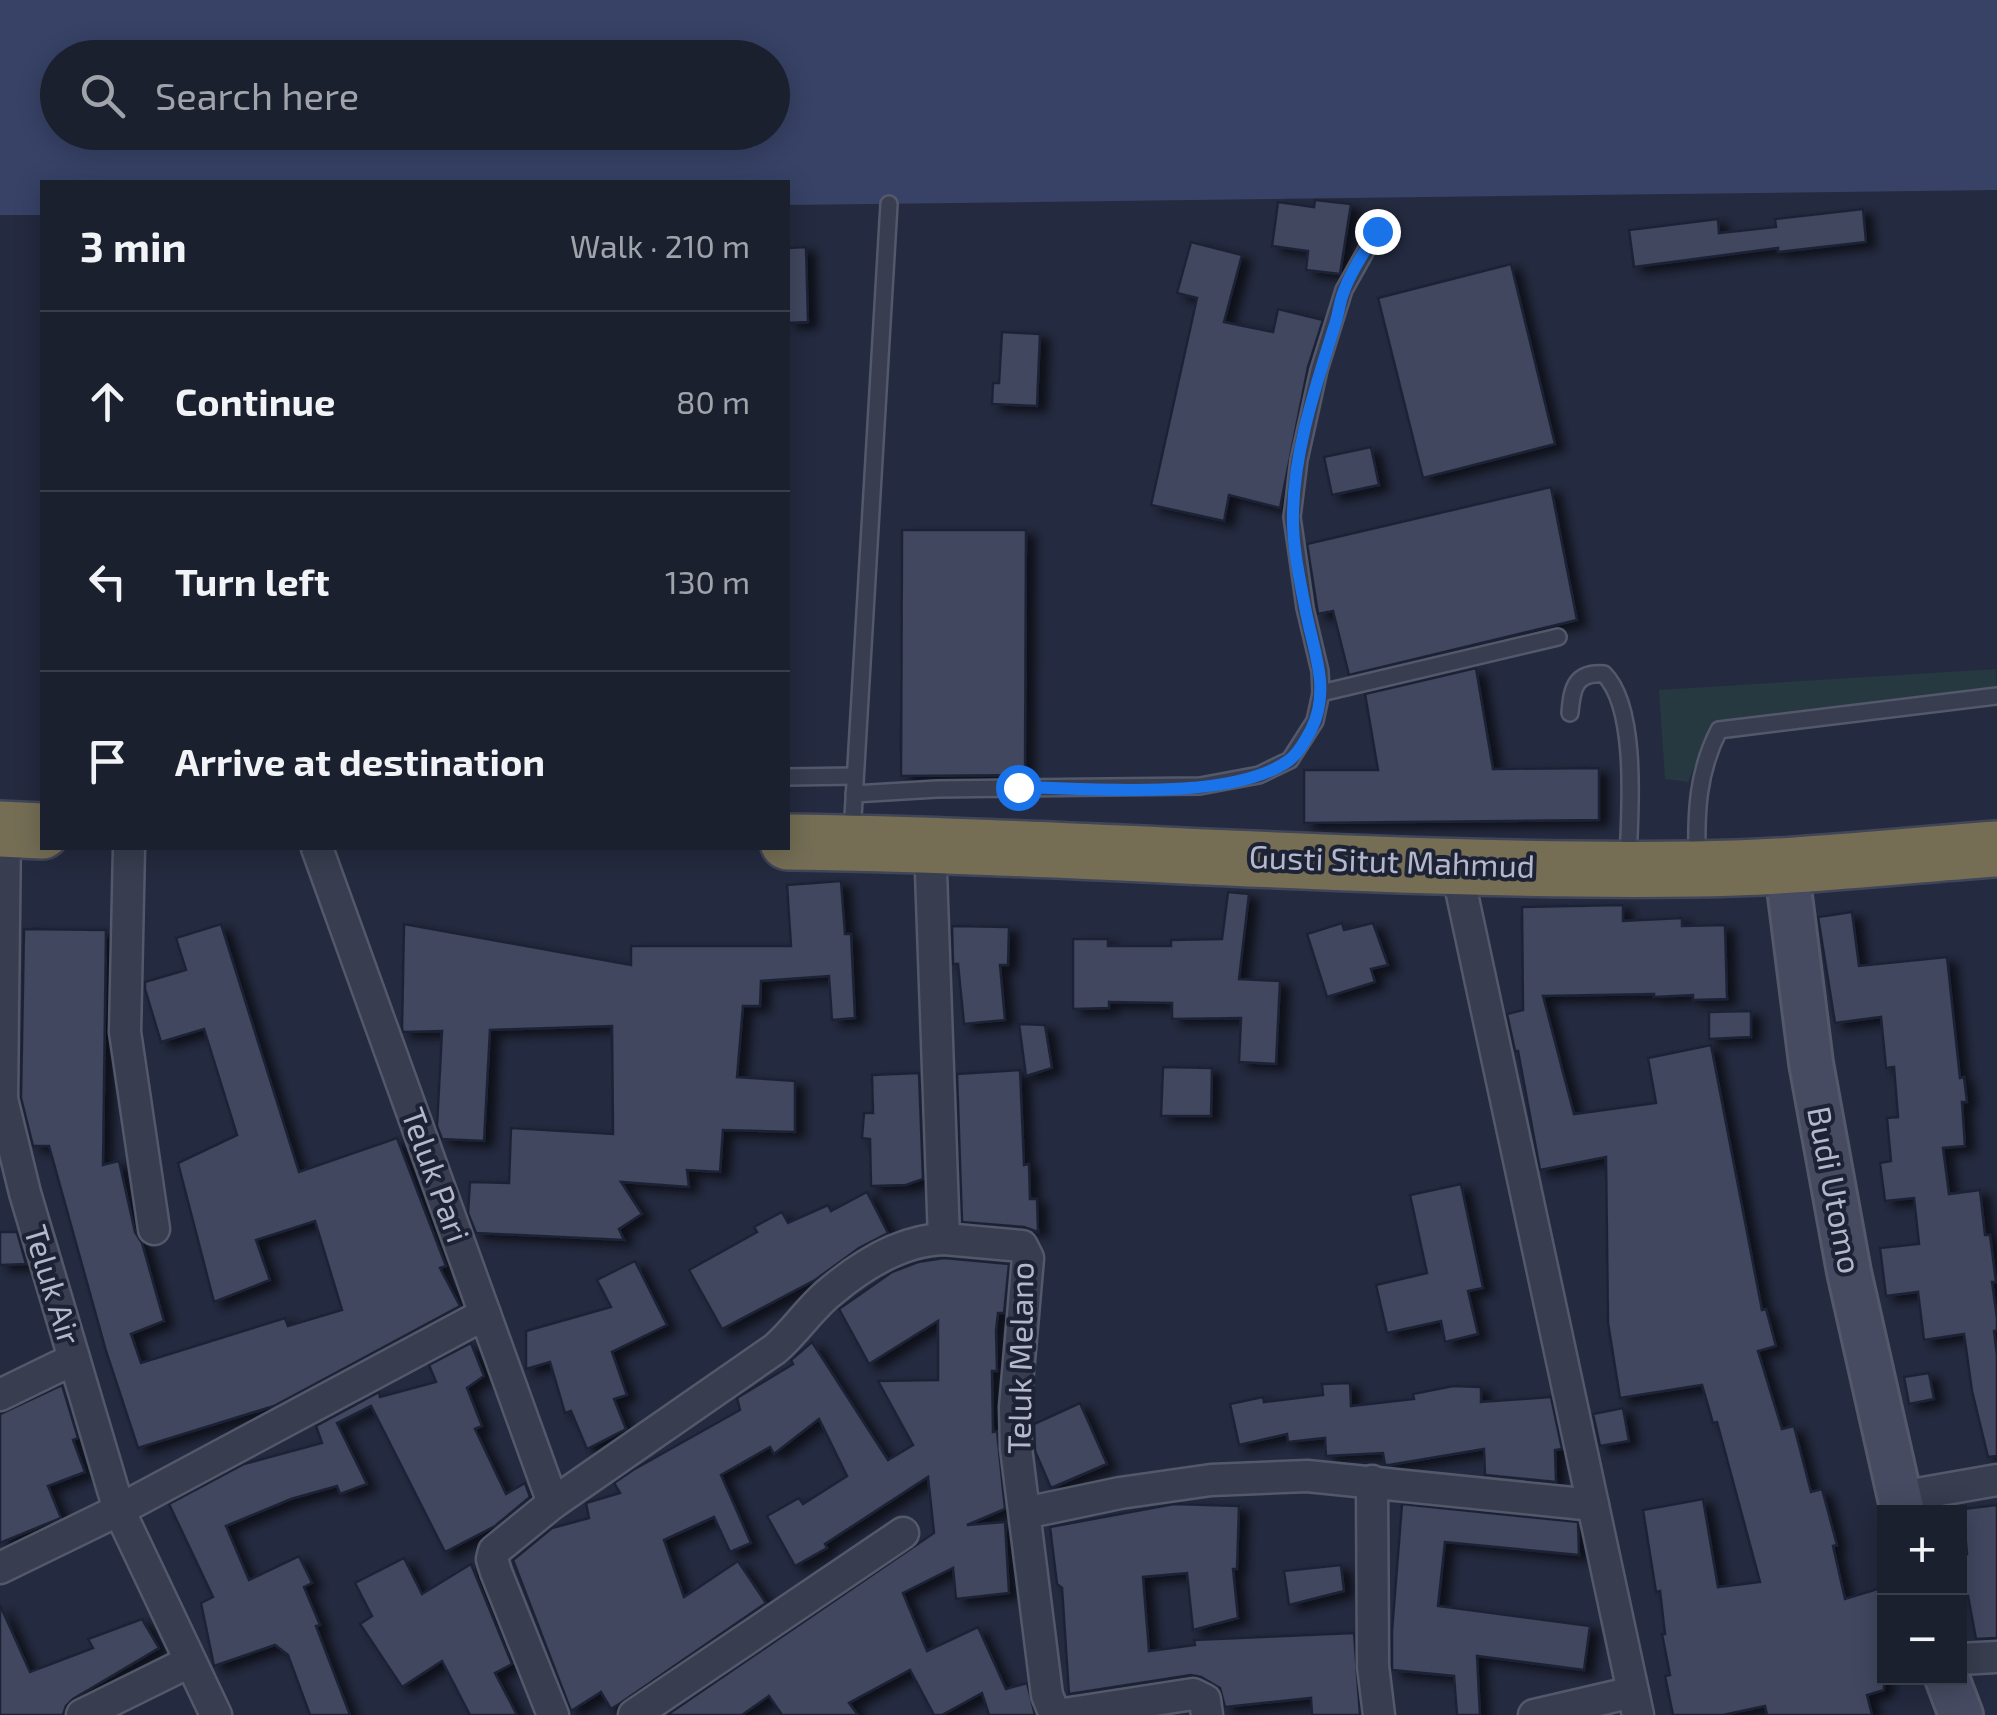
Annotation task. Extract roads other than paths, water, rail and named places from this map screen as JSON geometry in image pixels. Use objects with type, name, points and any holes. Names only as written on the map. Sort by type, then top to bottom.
[{"type":"highway","name":"Gusti Situt Mahmud","points":[[790,841],[853,818],[930,844],[1456,866],[1697,869],[1997,849]]},
{"type":"street","name":"Teluk Air","points":[[16,830],[1,1099],[24,1193],[119,1510],[216,1715]]},
{"type":"street","points":[[553,1715],[496,1572],[494,1550],[552,1503],[792,1336],[828,1293],[889,1252],[923,1240],[944,1239],[930,844]]},
{"type":"street","points":[[128,850],[125,1032],[154,1230]]},
{"type":"street","name":"Teluk Pari","points":[[318,850],[552,1503]]},
{"type":"street","name":"Budi Utomo","points":[[1786,864],[1811,1063],[1849,1272],[1901,1505]]},
{"type":"street","points":[[1456,866],[1636,1704],[1534,1715]]},
{"type":"street","name":"Teluk Melano","points":[[944,1239],[1022,1246],[1028,1258],[1015,1407],[1016,1448],[1047,1696],[1053,1710],[1076,1714],[1193,1694],[1204,1700],[1207,1715]]},
{"type":"street","points":[[0,1568],[119,1510],[484,1314]]},
{"type":"street","points":[[0,1395],[74,1359]]},
{"type":"street","points":[[1025,1513],[1120,1493],[1211,1480],[1307,1476],[1593,1505]]},
{"type":"street","points":[[1901,1505],[1997,1480]]},
{"type":"street","points":[[1372,1481],[1373,1666],[1379,1715]]},
{"type":"street","points":[[634,1715],[903,1533]]},
{"type":"street","points":[[1967,1658],[1997,1656]]},
{"type":"street","points":[[82,1715],[189,1662]]},
{"type":"street","points":[[1950,1685],[1961,1715]]},
{"type":"lane","points":[[889,204],[853,818],[937,789],[1164,788],[1232,783],[1258,776],[1290,760],[1315,721],[1322,693],[1292,517],[1296,483],[1320,370],[1344,290],[1377,231]]},
{"type":"lane","points":[[1322,693],[1558,637]]},
{"type":"lane","points":[[1570,713],[1575,682],[1580,676],[1604,674],[1615,684],[1624,712],[1629,771],[1628,868]]},
{"type":"lane","points":[[1697,869],[1697,788],[1719,730],[1997,696]]},
{"type":"lane","points":[[790,776],[856,776]]},
{"type":"water","points":[[0,0],[1997,0],[1997,190],[790,205],[790,180],[40,180],[40,215],[0,215]]}]
